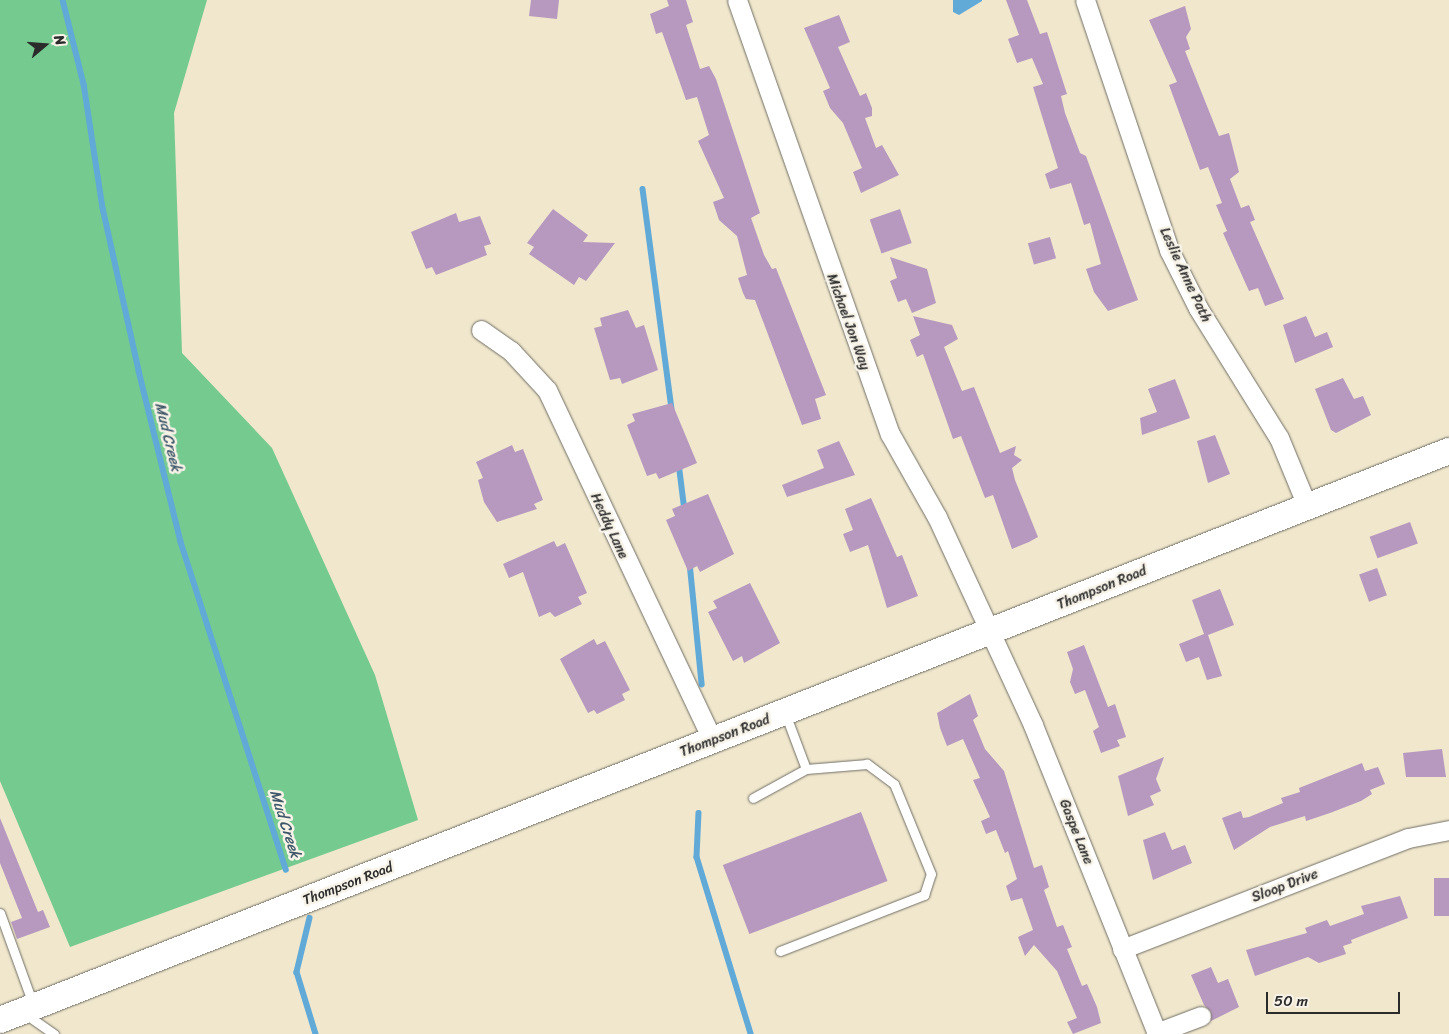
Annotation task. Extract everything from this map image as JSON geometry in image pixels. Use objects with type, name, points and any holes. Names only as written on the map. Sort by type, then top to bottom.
[{"type":"street","name":"Michael Jon Way","points":[[737,0],[890,434],[937,516],[990,632]]},
{"type":"street","name":"Leslie Anne Path","points":[[1085,0],[1169,250],[1198,308],[1279,438],[1308,506]]},
{"type":"street","name":"Heddy Lane","points":[[481,330],[511,351],[547,390],[713,741]]},
{"type":"street","name":"Thompson Road","points":[[18,1013],[1449,451]]},
{"type":"street","name":"Gaspe Lane","points":[[990,632],[1157,1033]]},
{"type":"street","name":"Sloop Drive","points":[[1122,948],[1408,838],[1449,830]]},
{"type":"street","points":[[1157,1033],[1201,1016]]},
{"type":"lane","points":[[785,712],[806,769]]},
{"type":"lane","points":[[753,798],[806,769],[867,764],[894,784],[931,874],[924,895],[780,951]]},
{"type":"lane","points":[[0,913],[18,1013],[54,1034]]},
{"type":"green space","points":[[0,0],[207,0],[174,113],[182,353],[272,448],[375,675],[418,820],[70,947],[0,781]]},
{"type":"water","points":[[953,0],[982,1],[959,15],[953,12]]},
{"type":"building","points":[[531,0],[559,0],[557,19],[529,16]]},
{"type":"building","points":[[667,0],[686,0],[693,22],[686,25],[700,69],[709,66],[716,79],[760,213],[751,218],[764,255],[772,269],[776,268],[826,395],[815,399],[821,419],[802,425],[755,300],[746,299],[743,293],[738,278],[747,275],[737,236],[719,220],[713,202],[724,198],[698,141],[709,135],[697,97],[686,100],[662,32],[656,34],[650,14],[669,6]]},
{"type":"building","points":[[1006,0],[1027,0],[1040,34],[1047,32],[1067,94],[1061,96],[1065,113],[1080,153],[1086,156],[1138,300],[1108,311],[1094,292],[1086,269],[1101,264],[1090,223],[1084,225],[1071,183],[1050,189],[1045,174],[1058,168],[1033,87],[1043,84],[1032,58],[1017,63],[1008,39],[1019,35]]},
{"type":"building","points":[[1185,6],[1191,29],[1186,37],[1190,49],[1185,51],[1219,136],[1229,133],[1239,172],[1230,179],[1241,208],[1249,205],[1255,220],[1250,222],[1284,299],[1265,306],[1258,288],[1249,291],[1223,233],[1227,231],[1216,205],[1222,203],[1208,167],[1200,170],[1169,85],[1177,82],[1149,20]]},
{"type":"building","points":[[839,15],[850,42],[838,47],[860,96],[866,93],[872,108],[872,116],[865,118],[876,148],[882,145],[899,175],[861,193],[853,172],[862,168],[843,123],[830,108],[823,91],[830,88],[804,28]]},
{"type":"building","points":[[553,209],[588,235],[583,242],[615,243],[586,281],[579,277],[574,285],[529,254],[534,247],[527,243]]},
{"type":"building","points":[[900,209],[912,243],[881,253],[870,219]]},
{"type":"building","points":[[456,213],[459,222],[480,216],[491,244],[484,246],[487,255],[436,275],[432,267],[426,269],[411,232]]},
{"type":"building","points":[[1050,237],[1056,258],[1034,264],[1028,243]]},
{"type":"building","points":[[890,257],[927,269],[936,303],[912,313],[906,299],[898,302],[890,281],[897,278]]},
{"type":"building","points":[[628,310],[636,328],[644,325],[658,370],[622,384],[620,378],[610,380],[594,328],[602,326],[600,318]]},
{"type":"building","points":[[913,316],[952,325],[958,339],[944,347],[962,391],[974,387],[1000,453],[1016,446],[1014,455],[1022,460],[1012,468],[1038,537],[1029,542],[1012,549],[993,495],[985,498],[961,436],[953,439],[923,354],[917,357],[910,340],[920,335]]},
{"type":"building","points":[[1306,316],[1315,337],[1327,332],[1333,347],[1295,363],[1283,325]]},
{"type":"building","points":[[1343,378],[1354,399],[1363,396],[1371,415],[1336,433],[1331,430],[1315,389]]},
{"type":"building","points":[[1175,379],[1190,418],[1142,435],[1140,418],[1157,412],[1148,389]]},
{"type":"building","points":[[672,403],[697,463],[659,479],[656,473],[647,476],[627,425],[635,421],[632,414]]},
{"type":"building","points":[[1215,435],[1230,474],[1208,483],[1197,441]]},
{"type":"building","points":[[839,441],[855,475],[787,497],[782,485],[824,468],[817,450]]},
{"type":"building","points":[[512,445],[515,452],[523,449],[543,500],[534,504],[537,509],[497,522],[484,502],[478,480],[483,478],[476,462]]},
{"type":"building","points":[[708,494],[734,554],[700,572],[697,566],[688,571],[666,520],[675,516],[672,509]]},
{"type":"building","points":[[871,498],[897,557],[902,555],[918,596],[887,608],[868,545],[850,552],[843,534],[853,530],[845,509]]},
{"type":"building","points":[[1410,522],[1418,544],[1377,558],[1370,537]]},
{"type":"building","points":[[554,541],[557,547],[565,543],[587,593],[578,597],[582,604],[555,617],[550,612],[539,617],[523,572],[509,578],[503,564]]},
{"type":"building","points":[[1377,568],[1387,595],[1369,602],[1359,574]]},
{"type":"building","points":[[750,583],[780,643],[744,663],[742,656],[733,661],[708,612],[717,608],[713,601]]},
{"type":"building","points":[[1220,589],[1234,625],[1208,635],[1222,676],[1207,680],[1199,657],[1186,662],[1179,644],[1204,634],[1192,600]]},
{"type":"building","points":[[594,639],[597,645],[605,641],[630,690],[622,694],[625,700],[597,714],[594,710],[588,713],[560,659]]},
{"type":"building","points":[[1084,645],[1108,707],[1115,704],[1126,737],[1117,740],[1120,746],[1101,753],[1093,731],[1099,727],[1085,690],[1075,694],[1070,682],[1073,669],[1067,652]]},
{"type":"building","points":[[970,694],[978,716],[973,720],[985,749],[1004,771],[1034,868],[1042,865],[1049,887],[1044,890],[1057,927],[1063,925],[1072,947],[1067,949],[1082,986],[1087,984],[1097,1007],[1101,1023],[1073,1034],[1067,1022],[1077,1018],[1057,971],[1034,945],[1025,956],[1018,937],[1033,930],[1022,898],[1011,901],[1006,886],[1017,879],[1008,851],[1005,853],[996,830],[986,834],[981,821],[990,817],[973,780],[980,778],[963,739],[947,746],[940,728],[937,713]]},
{"type":"building","points":[[1442,749],[1446,777],[1406,777],[1403,753]]},
{"type":"building","points":[[1164,757],[1156,779],[1161,791],[1150,796],[1154,805],[1128,816],[1118,776]]},
{"type":"building","points":[[1362,763],[1365,771],[1378,767],[1385,784],[1370,790],[1372,794],[1361,801],[1306,821],[1305,816],[1270,827],[1234,850],[1222,818],[1241,811],[1243,818],[1249,817],[1283,803],[1281,798],[1300,792],[1299,788]]},
{"type":"building","points":[[861,812],[888,881],[749,934],[723,865]]},
{"type":"building","points":[[0,818],[38,912],[43,910],[50,927],[17,939],[11,922],[22,918],[0,863]]},
{"type":"building","points":[[1165,832],[1172,850],[1185,845],[1192,863],[1153,880],[1143,840]]},
{"type":"building","points":[[1434,878],[1449,878],[1449,916],[1434,916]]},
{"type":"building","points":[[1400,896],[1408,918],[1351,940],[1352,943],[1343,946],[1346,954],[1319,963],[1308,957],[1255,976],[1246,950],[1307,933],[1305,928],[1327,920],[1330,926],[1364,914],[1361,906]]},
{"type":"building","points":[[1211,967],[1218,983],[1228,979],[1239,1007],[1211,1021],[1211,1012],[1204,1005],[1191,975]]},
{"type":"waterway","name":"Mud Creek","points":[[63,0],[84,84],[103,208],[139,371],[181,542],[286,870]]},
{"type":"waterway","points":[[643,189],[672,409]]},
{"type":"waterway","points":[[679,463],[685,511]]},
{"type":"waterway","points":[[690,563],[702,684]]},
{"type":"waterway","points":[[699,813],[697,857],[751,1034]]},
{"type":"waterway","name":"Mud Creek","points":[[310,918],[297,972],[316,1034]]}]
